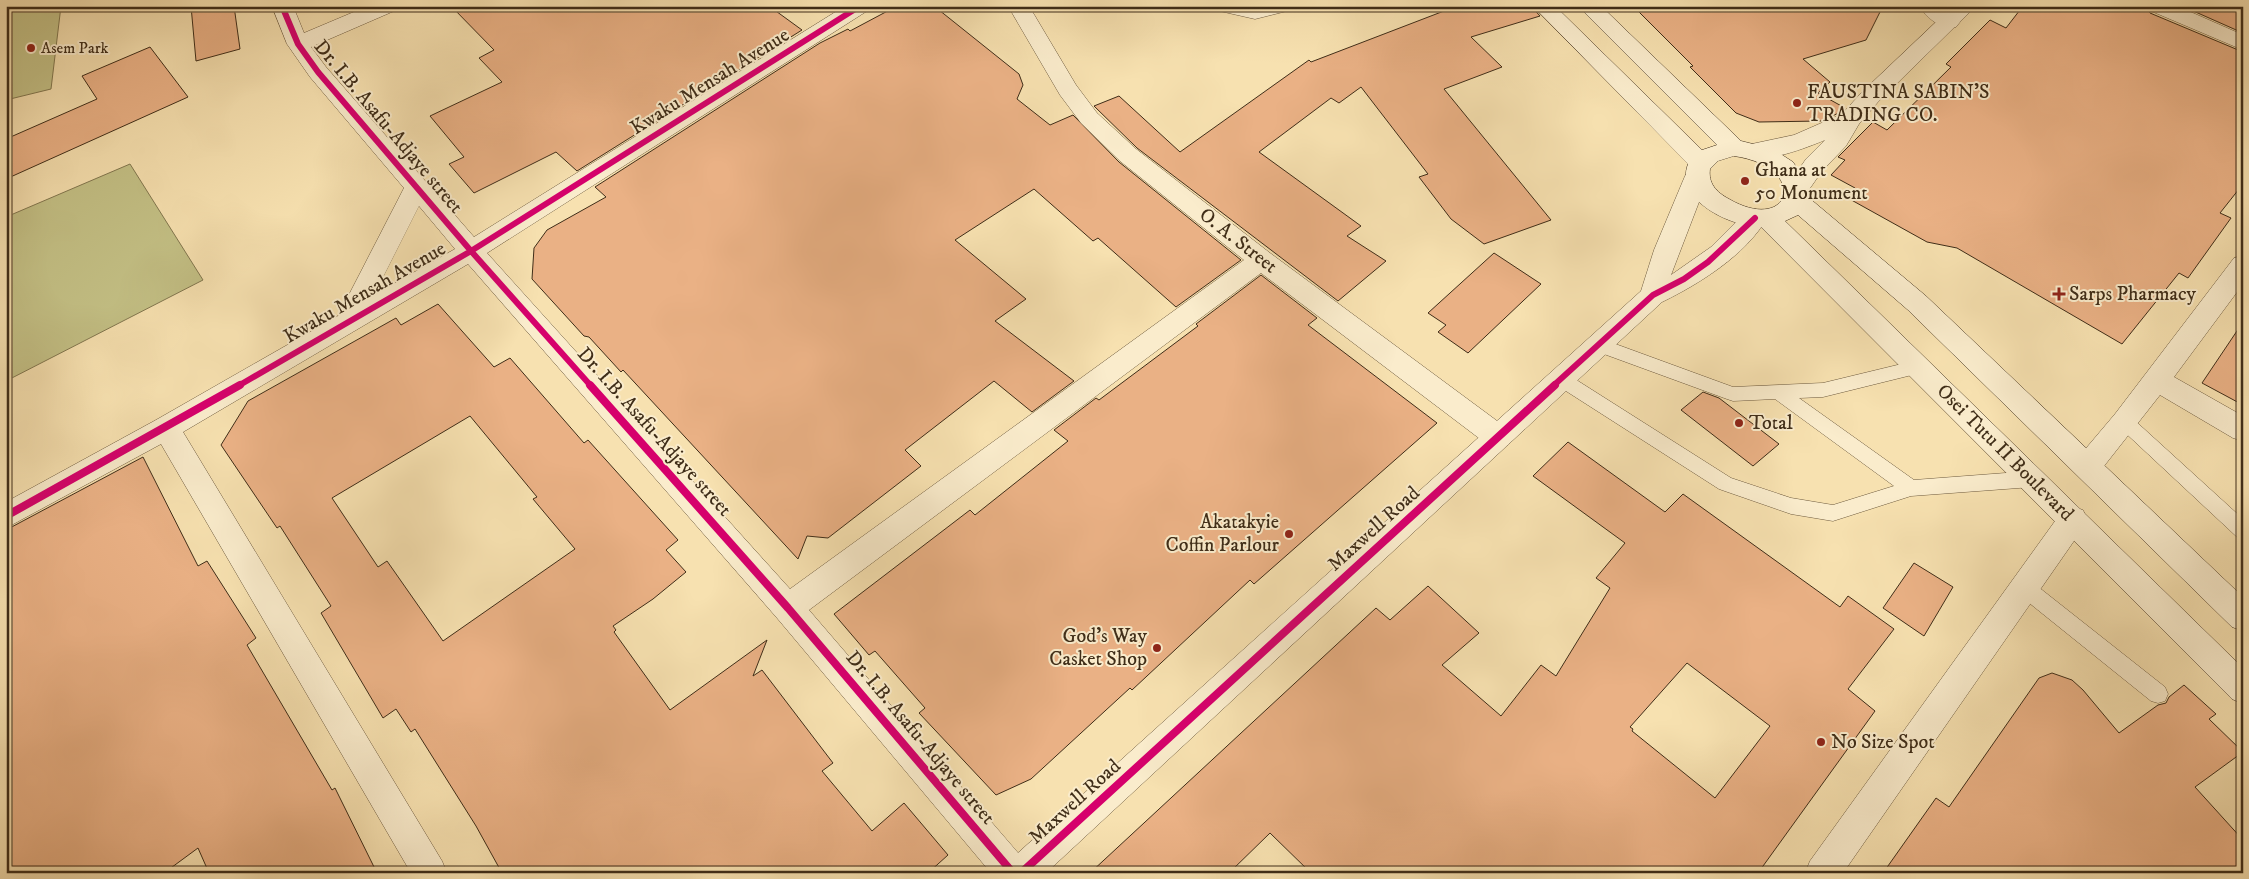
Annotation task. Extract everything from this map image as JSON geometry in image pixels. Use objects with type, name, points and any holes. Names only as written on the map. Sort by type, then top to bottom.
[{"type":"street","name":"Dr. I.B. Asafu-Adjaye street","points":[[282,6],[298,44],[318,72],[471,251],[788,608],[1013,873]]},
{"type":"street","points":[[298,44],[387,6]]},
{"type":"street","name":"Kwaku Mensah Avenue","points":[[6,516],[166,428],[471,251],[860,6]]},
{"type":"street","name":"O. A. Street","points":[[1018,6],[1068,90],[1090,118],[1128,155],[1261,260],[1498,437]]},
{"type":"street","points":[[1543,6],[1698,169],[1702,190],[1716,203],[1734,213],[1761,218],[1786,212],[1814,165],[1838,140],[1850,119],[1870,97],[1966,6]]},
{"type":"street","points":[[1588,6],[1745,150],[1775,160],[1790,173],[1797,194],[1917,303],[2243,617]]},
{"type":"street","points":[[1928,6],[1949,22]]},
{"type":"street","points":[[2158,6],[2243,43]]},
{"type":"street","points":[[1653,296],[1658,269],[1680,222],[1698,169],[1713,152],[1745,150],[1799,142],[1850,119]]},
{"type":"street","points":[[347,323],[416,187]]},
{"type":"street","name":"Maxwell Road","points":[[1021,873],[1653,296],[1686,280],[1712,262],[1761,218]]},
{"type":"street","name":"Osei Tutu II Boulevard","points":[[1761,218],[1918,367],[2243,689]]},
{"type":"street","points":[[788,608],[1261,260]]},
{"type":"street","points":[[2087,467],[2125,422],[2243,265]]},
{"type":"street","points":[[2157,380],[2243,430]]},
{"type":"street","points":[[166,428],[430,873]]},
{"type":"street","points":[[1822,873],[2073,519]]},
{"type":"lane","points":[[1216,6],[1255,15],[1290,6]]},
{"type":"lane","points":[[1599,345],[1733,394],[1823,390],[1918,367]]},
{"type":"lane","points":[[1561,380],[1725,484],[1791,506],[1833,513],[1911,488],[2032,479]]},
{"type":"lane","points":[[1778,392],[1911,488]]},
{"type":"lane","points":[[2125,422],[2243,531]]},
{"type":"lane","points":[[2025,588],[2158,694]]},
{"type":"shaded area","name":"Asem Park","points":[[6,6],[61,6],[51,89],[6,100]]},
{"type":"shaded area","points":[[130,164],[203,280],[6,381],[6,217]]},
{"type":"building","points":[[191,6],[234,6],[240,49],[196,61]]},
{"type":"building","points":[[451,6],[769,6],[802,30],[577,171],[556,152],[474,193],[449,164],[464,157],[430,116],[502,82],[479,58],[494,50]]},
{"type":"building","points":[[897,6],[934,6],[1019,74],[1023,85],[1017,99],[1050,125],[1073,115],[1119,162],[1241,260],[1176,307],[1098,238],[1093,241],[1034,189],[955,240],[1026,299],[995,321],[1074,381],[1032,412],[994,381],[905,450],[921,466],[828,538],[807,536],[798,559],[623,370],[621,372],[589,337],[584,336],[532,279],[534,248],[547,230],[606,197],[595,187],[820,43],[848,29],[850,31]]},
{"type":"building","points":[[1457,6],[1531,6],[1540,16],[1471,37],[1502,67],[1444,89],[1551,220],[1484,244],[1451,219],[1419,177],[1428,174],[1361,87],[1339,103],[1331,98],[1259,152],[1361,226],[1347,236],[1386,261],[1338,301],[1137,148],[1094,106],[1119,96],[1180,152],[1309,60],[1311,62]]},
{"type":"building","points":[[1633,6],[1883,6],[1866,40],[1803,59],[1830,82],[1818,93],[1845,108],[1841,112],[1821,121],[1759,122],[1736,113],[1690,67],[1693,66]]},
{"type":"building","points":[[2023,6],[2146,6],[2150,13],[2243,52],[2243,184],[2220,213],[2231,218],[2188,278],[2179,273],[2122,344],[1957,248],[1927,242],[1846,197],[1855,188],[1831,175],[1845,160],[1838,157],[1873,122],[1887,130],[1951,67],[1946,64],[1990,20],[2006,28]]},
{"type":"building","points":[[2182,6],[2243,6],[2243,33]]},
{"type":"building","points":[[150,47],[188,97],[6,179],[6,139],[97,99],[82,76]]},
{"type":"building","points":[[1494,253],[1541,284],[1468,353],[1438,332],[1446,325],[1428,313]]},
{"type":"building","points":[[1261,275],[1317,318],[1308,325],[1437,423],[1254,584],[1250,580],[1132,690],[1130,688],[1031,779],[996,795],[919,713],[925,708],[875,651],[869,655],[834,614],[970,510],[975,515],[1068,441],[1054,430],[1096,398],[1099,400],[1198,326],[1196,324]]},
{"type":"building","points":[[438,304],[494,367],[510,358],[584,443],[588,440],[678,540],[666,550],[686,572],[653,599],[613,626],[616,630],[614,632],[670,710],[767,640],[753,676],[762,670],[833,763],[822,771],[872,831],[904,803],[948,855],[928,873],[502,873],[476,826],[415,729],[411,732],[396,709],[383,718],[321,613],[331,606],[280,526],[277,528],[221,445],[248,401],[396,318],[401,325]],"holes":[[[470,416],[537,497],[533,499],[575,549],[443,641],[387,561],[378,567],[332,498]]]},
{"type":"building","points":[[2243,322],[2243,405],[2202,383]]},
{"type":"building","points":[[1703,392],[1719,398],[1779,444],[1753,466],[1681,410]]},
{"type":"building","points":[[1568,442],[1665,512],[1683,494],[1840,607],[1848,596],[1894,629],[1848,689],[1875,711],[1758,873],[1311,873],[1270,833],[1229,873],[1090,873],[1376,608],[1390,620],[1428,586],[1479,633],[1442,665],[1501,716],[1541,665],[1556,676],[1610,588],[1596,578],[1625,543],[1533,476]],"holes":[[[1687,663],[1770,726],[1715,798],[1632,731],[1633,729],[1630,727]]]},
{"type":"building","points":[[143,457],[198,566],[207,561],[256,638],[247,645],[332,790],[335,788],[377,873],[209,873],[198,848],[164,873],[6,873],[6,530]]},
{"type":"building","points":[[1914,563],[1953,587],[1924,636],[1883,608]]},
{"type":"building","points":[[2052,673],[2072,680],[2083,690],[2119,733],[2158,705],[2166,703],[2169,697],[2184,685],[2216,714],[2209,719],[2243,752],[2195,787],[2243,840],[2243,873],[1883,873],[1936,798],[1949,807],[2039,678]]},
{"type":"cycle path","points":[[282,6],[298,44],[318,72],[471,251],[788,608],[1013,873]]},
{"type":"cycle path","points":[[6,516],[166,428],[471,251],[860,6]]},
{"type":"cycle path","points":[[1021,873],[1653,295],[1697,271],[1731,243],[1755,218]]},
{"type":"place","name":"Asem Park","points":[[31,48]]},
{"type":"place","name":"FAUSTINA SABIN'S TRADING CO.","points":[[1797,103]]},
{"type":"place","name":"Ghana at 50 Monument","points":[[1745,181]]},
{"type":"place","name":"Sarps Pharmacy","points":[[2059,294]]},
{"type":"place","name":"Total","points":[[1739,423]]},
{"type":"place","name":"Akatakyie Coffin Parlour","points":[[1289,534]]},
{"type":"place","name":"God's Way Casket Shop","points":[[1157,648]]},
{"type":"place","name":"No Size Spot","points":[[1821,742]]}]
